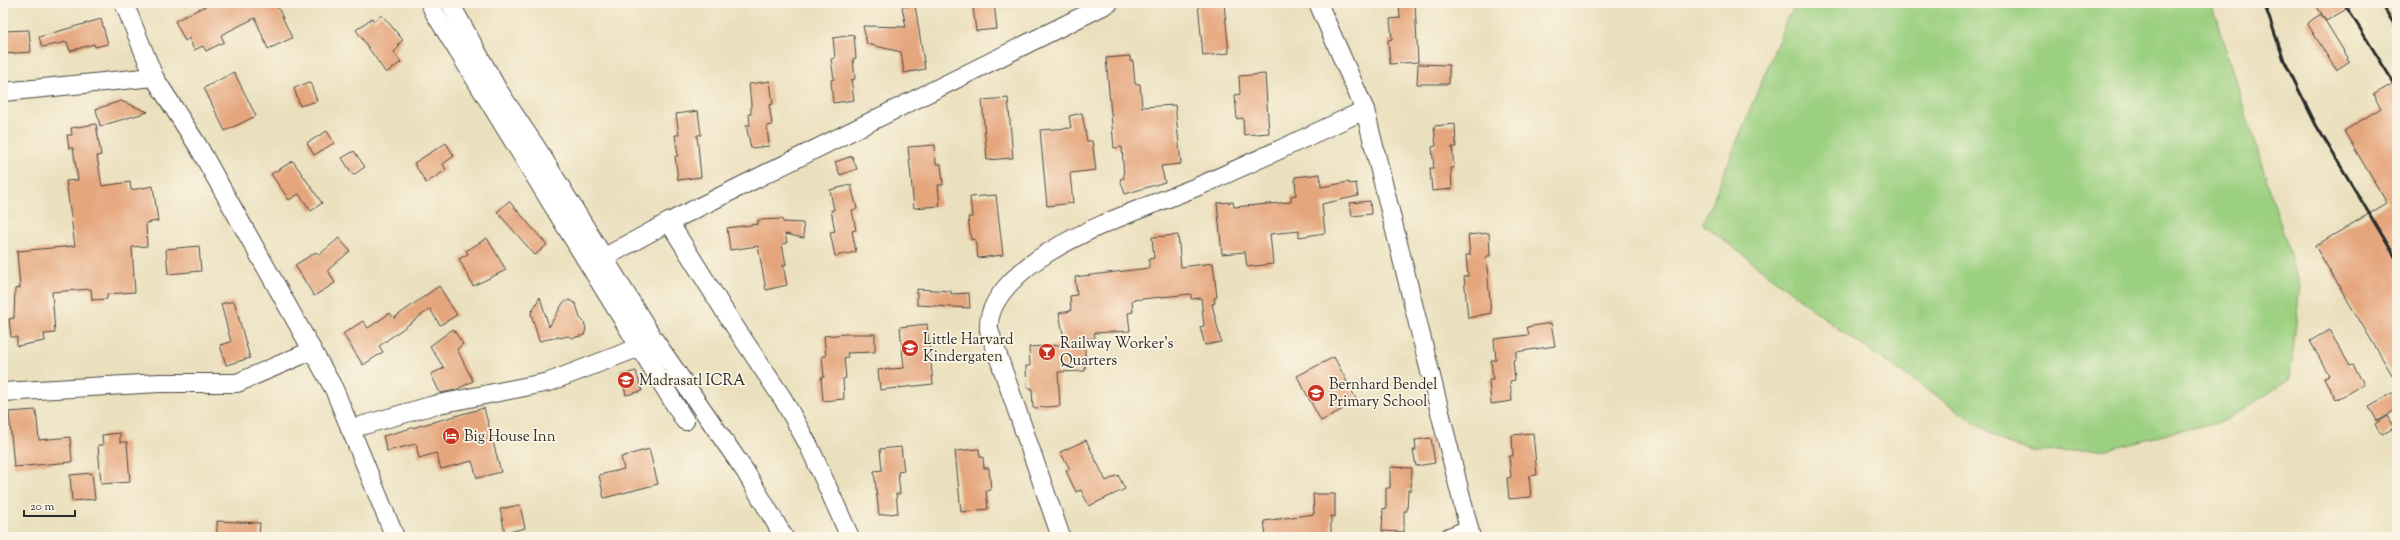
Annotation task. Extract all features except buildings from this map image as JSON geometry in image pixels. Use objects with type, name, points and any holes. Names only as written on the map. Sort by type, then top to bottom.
[{"type":"street","points":[[124,3],[154,77],[198,146],[311,351],[334,389],[395,537]]},
{"type":"street","points":[[430,3],[434,12],[646,343],[745,471],[784,537]]},
{"type":"street","points":[[450,3],[498,90],[538,150],[605,257],[685,421]]},
{"type":"street","points":[[605,257],[669,222],[1109,3]]},
{"type":"street","points":[[1318,3],[1365,110],[1470,533],[1449,537]]},
{"type":"street","points":[[3,92],[154,77]]},
{"type":"street","points":[[1061,537],[990,330],[990,314],[1000,294],[1020,274],[1049,252],[1093,230],[1213,180],[1365,110]]},
{"type":"street","points":[[669,222],[727,315],[783,399],[809,446],[850,537]]},
{"type":"street","points":[[350,429],[434,405],[549,382],[646,343]]},
{"type":"street","points":[[3,392],[159,383],[237,383],[311,351]]},
{"type":"green space","points":[[1799,3],[2211,3],[2300,286],[2290,379],[2229,419],[2106,449],[2036,452],[2007,444],[1840,330],[1703,224],[1788,17]]},
{"type":"railway","points":[[2264,3],[2284,60],[2316,125],[2397,260]]},
{"type":"railway","points":[[2344,3],[2394,83]]},
{"type":"railway","points":[[2381,3],[2397,29]]},
{"type":"place","name":"Little Harvard Kindergaten","points":[[910,348]]},
{"type":"place","name":"Railway Worker's Quarters","points":[[1047,352]]},
{"type":"place","name":"Madrasatl ICRA","points":[[626,380]]},
{"type":"place","name":"Bernhard Bendel Primary School","points":[[1316,393]]},
{"type":"place","name":"Big House Inn","points":[[451,436]]}]
